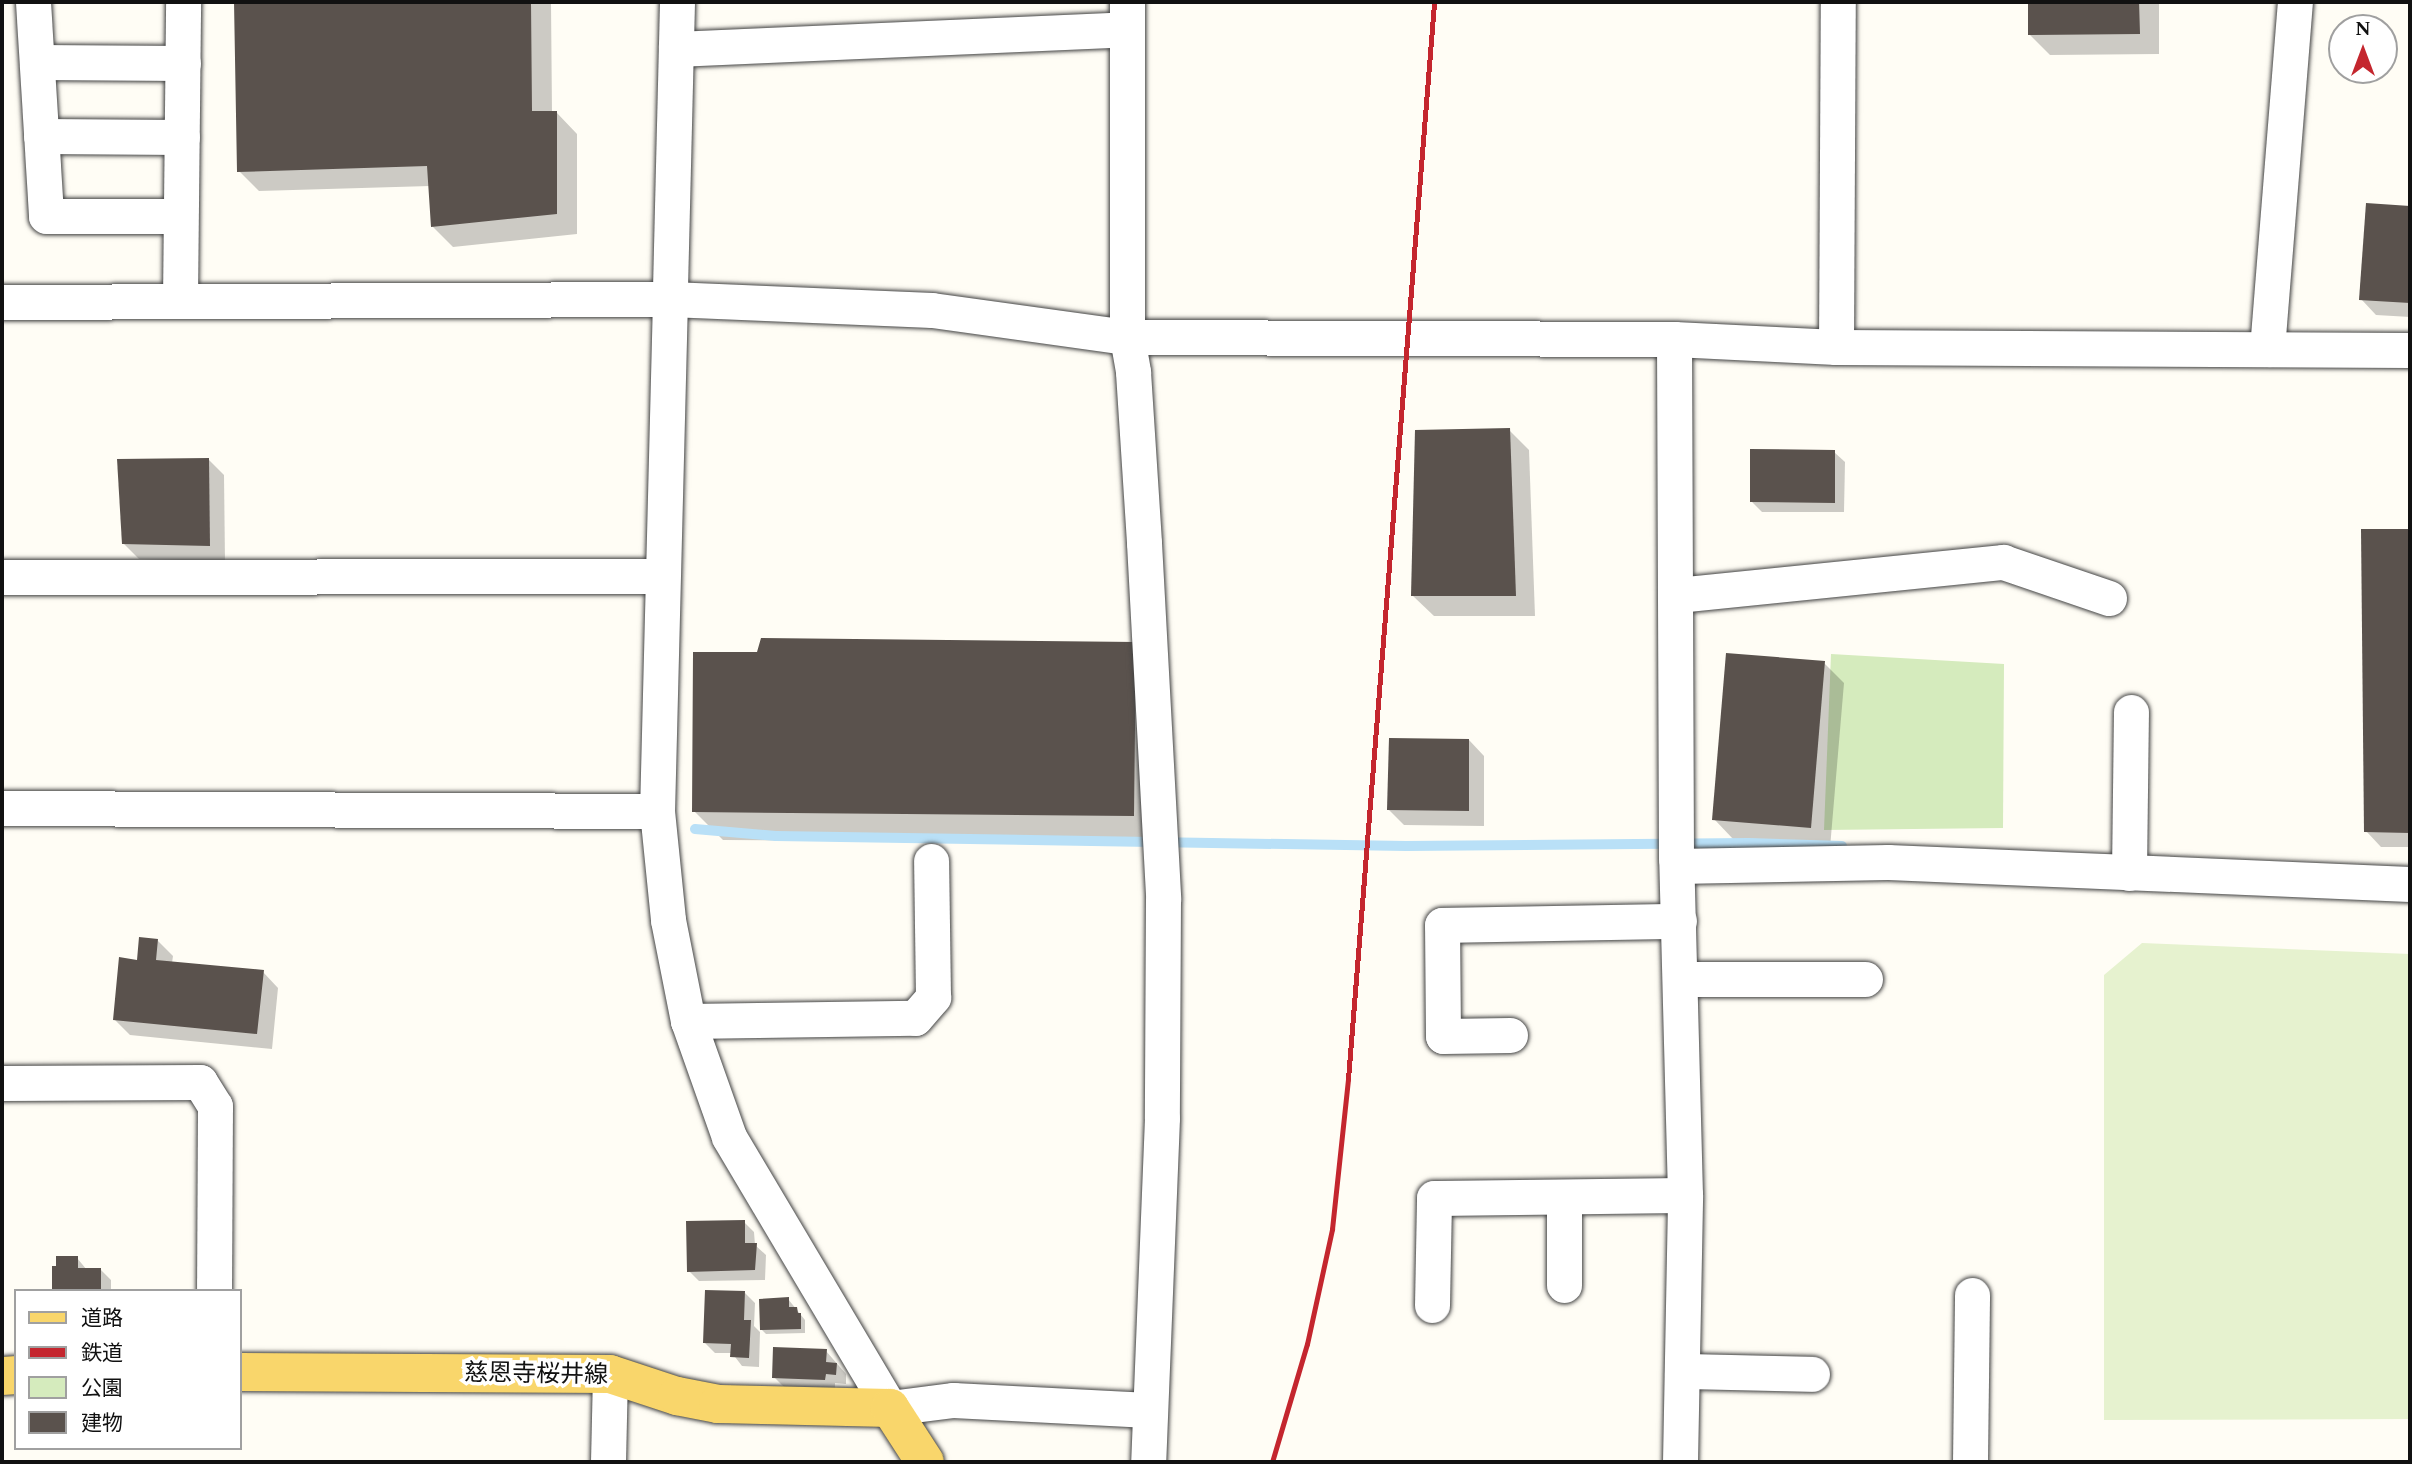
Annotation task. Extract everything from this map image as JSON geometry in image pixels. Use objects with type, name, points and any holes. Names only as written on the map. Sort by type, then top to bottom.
[{"type":"main road","name":"慈恩寺桜井線","points":[[242,1372],[610,1374],[677,1396],[718,1404],[890,1408]]},
{"type":"main road","points":[[890,1408],[925,1462]]},
{"type":"street","points":[[33,2],[46,216],[180,216]]},
{"type":"street","points":[[180,300],[183,2]]},
{"type":"street","points":[[677,2],[657,811],[668,920],[688,1021],[729,1137],[890,1408],[953,1400],[1149,1410]]},
{"type":"street","points":[[1836,347],[1838,2]]},
{"type":"street","points":[[2267,349],[2295,2]]},
{"type":"street","points":[[677,49],[1127,15],[1127,337],[1144,530],[1161,864],[1162,1118],[1148,1462]]},
{"type":"street","points":[[37,62],[183,63]]},
{"type":"street","points":[[41,136],[182,137]]},
{"type":"street","points":[[2,302],[670,299],[932,310],[1127,337],[1674,340],[1836,347],[2410,350]]},
{"type":"street","points":[[1674,340],[1677,850],[1685,1195],[1680,1462]]},
{"type":"street","points":[[1677,595],[2003,562],[2109,598]]},
{"type":"street","points":[[2,577],[662,576]]},
{"type":"street","points":[[2130,859],[2131,712]]},
{"type":"street","points":[[2,808],[657,811]]},
{"type":"street","points":[[1677,850],[1888,862],[2130,859],[2410,884]]},
{"type":"street","points":[[688,1021],[915,1017],[933,997],[931,861]]},
{"type":"street","points":[[1510,1035],[1443,1035],[1442,925],[1678,921]]},
{"type":"street","points":[[1680,979],[1865,980]]},
{"type":"street","points":[[2,1083],[200,1082],[215,1106],[214,1289]]},
{"type":"street","points":[[1432,1305],[1434,1198],[1685,1195]]},
{"type":"street","points":[[1564,1197],[1564,1285]]},
{"type":"street","points":[[1970,1462],[1972,1295]]},
{"type":"street","points":[[1682,1371],[1812,1374]]},
{"type":"street","points":[[608,1462],[610,1374]]},
{"type":"green space","points":[[1831,654],[2004,664],[2003,828],[1824,830]]},
{"type":"green space","points":[[2142,943],[2410,954],[2410,1419],[2104,1420],[2104,975]]},
{"type":"building","points":[[234,2],[531,2],[532,111],[557,111],[557,214],[431,227],[427,166],[237,172]]},
{"type":"building","points":[[2028,2],[2139,2],[2140,34],[2028,35]]},
{"type":"building","points":[[2366,203],[2410,206],[2410,303],[2359,300]]},
{"type":"building","points":[[1510,428],[1516,596],[1411,596],[1415,430]]},
{"type":"building","points":[[1750,449],[1835,450],[1835,503],[1750,502]]},
{"type":"building","points":[[209,458],[210,546],[122,544],[117,459]]},
{"type":"building","points":[[2361,529],[2410,529],[2410,833],[2364,832]]},
{"type":"building","points":[[761,638],[1136,642],[1134,816],[692,812],[693,652],[757,652]]},
{"type":"building","points":[[1726,653],[1825,661],[1811,828],[1712,820]]},
{"type":"building","points":[[1389,738],[1469,739],[1469,811],[1387,810]]},
{"type":"building","points":[[139,937],[158,939],[156,960],[264,970],[257,1034],[113,1020],[119,957],[137,960]]},
{"type":"building","points":[[745,1220],[745,1243],[757,1243],[755,1270],[687,1272],[686,1221]]},
{"type":"building","points":[[56,1256],[78,1256],[78,1268],[101,1268],[101,1289],[52,1289],[52,1266],[56,1266]]},
{"type":"building","points":[[705,1290],[745,1291],[744,1320],[751,1320],[749,1358],[730,1357],[731,1344],[703,1343]]},
{"type":"building","points":[[789,1297],[789,1307],[797,1307],[798,1313],[801,1313],[801,1329],[760,1330],[759,1299]]},
{"type":"building","points":[[773,1347],[827,1349],[826,1362],[837,1363],[836,1375],[826,1374],[825,1380],[772,1378]]},
{"type":"waterway","points":[[695,829],[776,836],[1406,846],[1748,843],[1842,846]]},
{"type":"railway","points":[[1272,1462],[1307,1344],[1332,1229],[1348,1079],[1434,2]]}]
